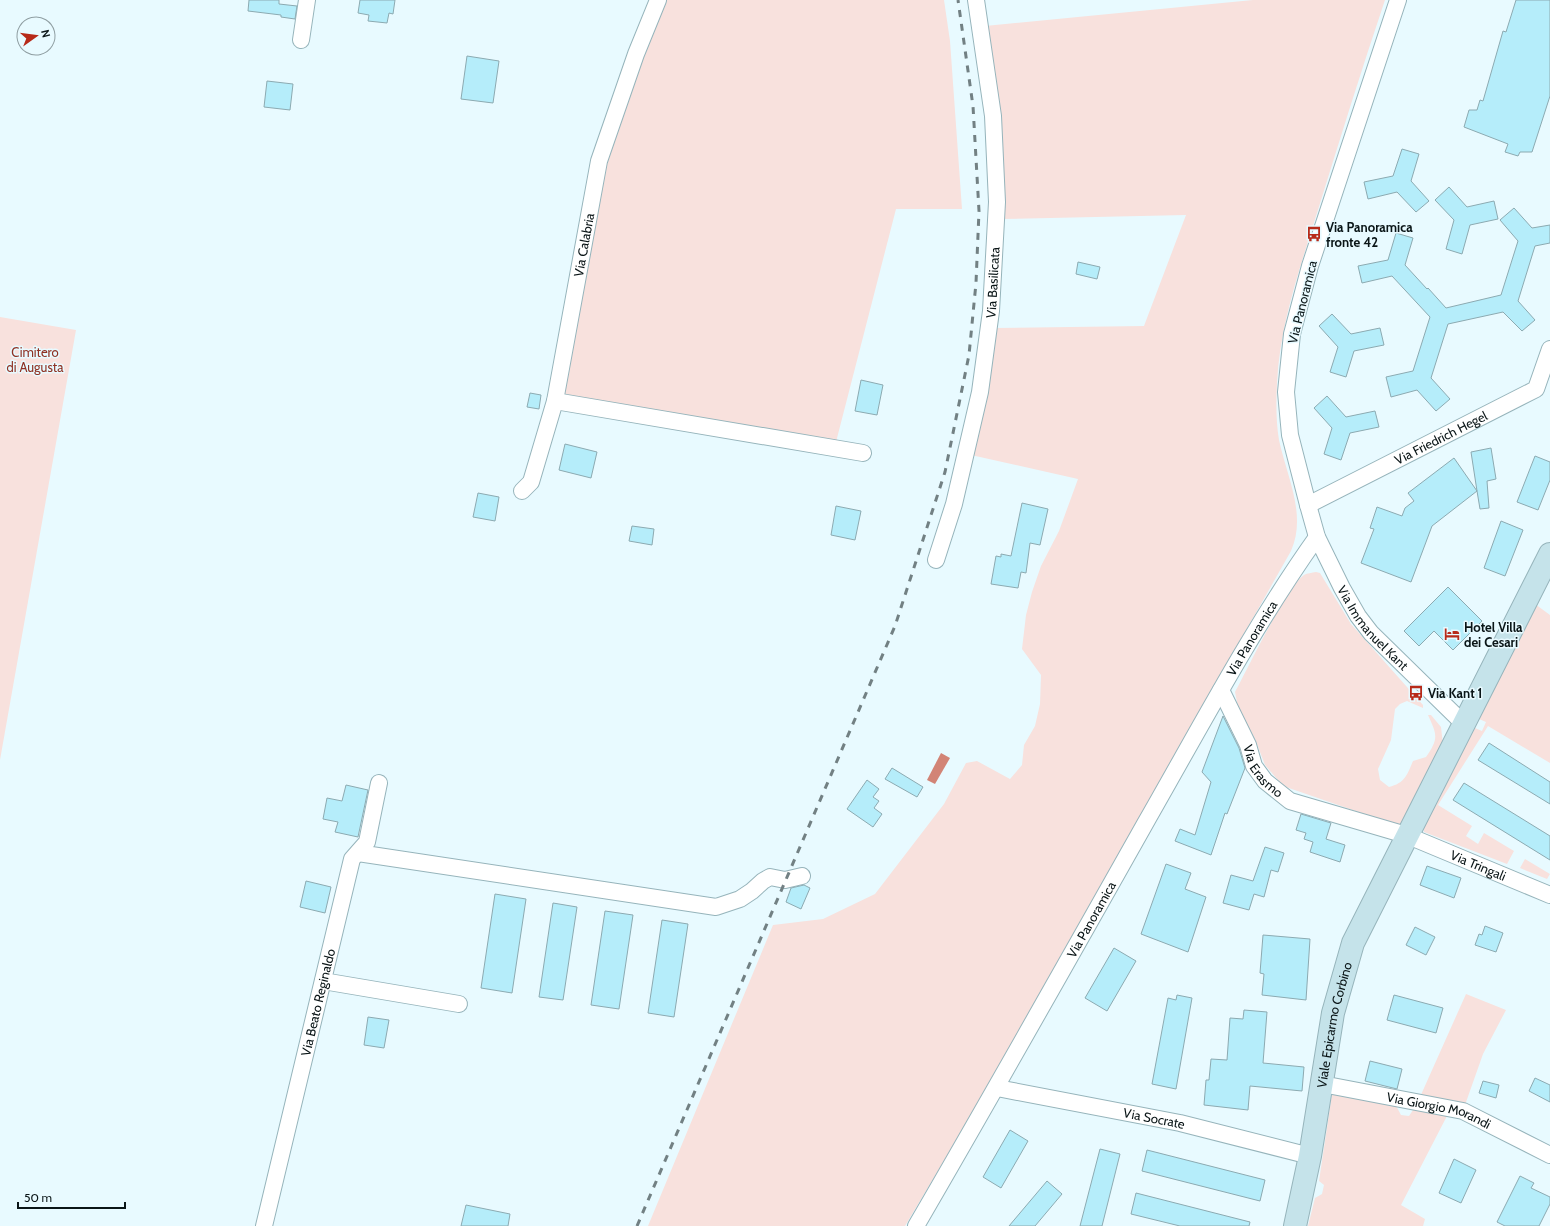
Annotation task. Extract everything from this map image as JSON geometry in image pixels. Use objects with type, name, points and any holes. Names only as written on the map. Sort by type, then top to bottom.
[{"type":"main road","name":"Viale Epicarmo Corbino","points":[[1295,1226],[1310,1156],[1333,1013],[1353,943],[1406,835],[1550,554]]},
{"type":"street","points":[[301,40],[306,0]]},
{"type":"street","name":"Via Calabria","points":[[522,491],[531,482],[555,401],[599,161],[636,54],[658,0]]},
{"type":"street","name":"Via Basilicata","points":[[936,560],[954,504],[980,392],[991,311],[997,202],[993,116],[976,0]]},
{"type":"street","name":"Via Panoramica","points":[[916,1226],[997,1088],[1221,690],[1287,579],[1317,537],[1290,428],[1286,392],[1292,334],[1310,266],[1398,0]]},
{"type":"street","name":"Via Friedrich Hegel","points":[[1308,505],[1536,389],[1550,349]]},
{"type":"street","points":[[555,401],[863,453]]},
{"type":"street","name":"Via Immanuel Kant","points":[[1317,537],[1342,588],[1358,616],[1371,634],[1463,723]]},
{"type":"street","name":"Via Erasmo","points":[[1221,690],[1248,745],[1254,766],[1265,781],[1278,793],[1290,801],[1406,835]]},
{"type":"street","name":"Via Beato Reginaldo","points":[[264,1226],[352,859],[367,842],[379,783]]},
{"type":"street","name":"Via Tringali","points":[[1406,835],[1550,895]]},
{"type":"street","points":[[358,852],[716,907],[752,892],[763,880],[770,877],[785,880],[802,876]]},
{"type":"street","points":[[323,981],[459,1004]]},
{"type":"street","name":"Via Giorgio Morandi","points":[[1322,1084],[1462,1111],[1550,1156]]},
{"type":"street","name":"Via Socrate","points":[[997,1088],[1180,1123],[1310,1156]]},
{"type":"green space","points":[[663,0],[944,0],[950,41],[962,209],[896,209],[836,442],[564,395],[602,167]]},
{"type":"green space","points":[[1253,0],[1385,0],[1304,254],[1286,318],[1282,339],[1276,404],[1279,440],[1291,482],[1296,510],[1297,524],[1291,551],[976,1107],[905,1226],[648,1226],[773,925],[823,919],[875,894],[944,804],[966,763],[977,761],[1010,779],[1022,765],[1024,745],[1035,726],[1040,704],[1041,675],[1022,649],[1026,615],[1041,566],[1059,531],[1078,479],[971,455],[995,328],[1144,326],[1186,215],[1002,219],[985,26]]},
{"type":"green space","name":"Cimitero di Augusta","points":[[0,317],[76,330],[0,760]]},
{"type":"green space","points":[[1316,572],[1320,573],[1351,624],[1423,705],[1423,708],[1407,701],[1400,704],[1395,709],[1391,740],[1378,769],[1380,780],[1389,787],[1399,783],[1405,778],[1413,761],[1426,757],[1435,741],[1435,732],[1428,715],[1431,715],[1441,727],[1443,745],[1402,827],[1283,786],[1265,765],[1255,739],[1238,707],[1235,692],[1278,611],[1297,582],[1305,574]]},
{"type":"green space","points":[[1535,604],[1550,615],[1550,763],[1488,726],[1438,805],[1472,826],[1466,836],[1478,844],[1484,833],[1514,851],[1507,864],[1424,832],[1423,827],[1475,728],[1482,731],[1486,722],[1479,719]]},
{"type":"green space","points":[[1525,859],[1550,874],[1547,879],[1520,868]]},
{"type":"green space","points":[[1466,994],[1506,1010],[1483,1054],[1465,1105],[1420,1097]]},
{"type":"green space","points":[[1335,1092],[1394,1102],[1401,1115],[1409,1116],[1415,1107],[1448,1114],[1401,1205],[1425,1219],[1423,1226],[1308,1226],[1315,1198],[1322,1194],[1324,1185],[1319,1181],[1332,1094]]},
{"type":"shaded area","points":[[941,753],[950,758],[935,784],[927,780]]},
{"type":"building","points":[[249,0],[279,0],[279,4],[297,6],[295,19],[281,17],[281,15],[248,11]]},
{"type":"building","points":[[360,0],[395,0],[393,14],[389,13],[387,23],[368,21],[369,15],[358,13]]},
{"type":"building","points":[[1516,0],[1550,0],[1550,96],[1532,152],[1520,152],[1518,156],[1505,152],[1508,144],[1464,127],[1469,110],[1477,110],[1480,100],[1483,101],[1503,31],[1506,32]]},
{"type":"building","points":[[467,56],[499,61],[493,103],[461,99]]},
{"type":"building","points":[[267,81],[293,84],[290,110],[264,107]]},
{"type":"building","points":[[1402,149],[1419,154],[1411,181],[1429,201],[1416,212],[1397,192],[1368,199],[1364,182],[1393,176]]},
{"type":"building","points":[[1449,187],[1467,207],[1494,201],[1498,219],[1470,225],[1462,254],[1446,249],[1454,220],[1435,200]]},
{"type":"building","points":[[1514,208],[1532,228],[1550,225],[1550,243],[1535,246],[1518,301],[1535,320],[1522,331],[1503,312],[1448,324],[1431,378],[1450,399],[1436,411],[1417,390],[1391,397],[1386,377],[1413,371],[1430,317],[1392,276],[1362,283],[1358,266],[1388,260],[1396,233],[1413,238],[1405,265],[1446,308],[1501,295],[1518,241],[1500,220]]},
{"type":"building","points":[[1078,262],[1100,267],[1097,279],[1076,274]]},
{"type":"building","points":[[1332,314],[1351,334],[1380,328],[1384,345],[1354,351],[1346,377],[1330,372],[1338,347],[1319,326]]},
{"type":"building","points":[[861,380],[883,385],[877,415],[855,411]]},
{"type":"building","points":[[530,393],[541,395],[539,409],[527,407]]},
{"type":"building","points":[[1327,396],[1346,417],[1375,411],[1379,427],[1350,433],[1341,460],[1324,454],[1332,428],[1314,408]]},
{"type":"building","points":[[565,444],[597,452],[591,478],[559,470]]},
{"type":"building","points":[[1491,448],[1496,479],[1487,481],[1489,508],[1480,509],[1471,452]]},
{"type":"building","points":[[1535,456],[1550,462],[1550,480],[1538,510],[1517,502]]},
{"type":"building","points":[[1454,458],[1477,491],[1432,526],[1411,582],[1361,563],[1374,529],[1370,528],[1377,507],[1402,516],[1405,508],[1414,501],[1408,493]]},
{"type":"building","points":[[478,493],[499,497],[495,521],[473,517]]},
{"type":"building","points":[[1022,503],[1048,509],[1040,545],[1030,543],[1026,573],[1021,572],[1018,588],[991,584],[996,556],[1001,557],[1001,554],[1011,556]]},
{"type":"building","points":[[836,506],[861,511],[855,540],[831,535]]},
{"type":"building","points":[[1501,521],[1523,530],[1505,576],[1484,568]]},
{"type":"building","points":[[632,526],[654,529],[652,545],[629,541]]},
{"type":"building","points":[[1448,587],[1482,621],[1453,650],[1434,631],[1419,646],[1404,631]]},
{"type":"building","points":[[1223,716],[1239,748],[1245,768],[1227,814],[1225,813],[1211,855],[1175,841],[1180,829],[1195,835],[1211,782],[1202,772]]},
{"type":"building","points":[[1489,743],[1550,782],[1550,804],[1478,760]]},
{"type":"building","points":[[892,768],[923,787],[917,797],[885,779]]},
{"type":"building","points":[[867,780],[879,789],[873,797],[879,801],[874,808],[882,814],[873,827],[847,809]]},
{"type":"building","points":[[1464,783],[1550,836],[1550,860],[1453,800]]},
{"type":"building","points":[[346,785],[368,790],[358,837],[335,832],[338,822],[323,819],[327,798],[342,801]]},
{"type":"building","points":[[1301,814],[1331,823],[1326,839],[1345,845],[1340,862],[1310,852],[1313,842],[1304,839],[1306,833],[1296,830]]},
{"type":"building","points":[[1265,847],[1284,853],[1278,872],[1271,870],[1264,897],[1254,894],[1249,910],[1223,903],[1231,875],[1253,881]]},
{"type":"building","points":[[1166,864],[1191,873],[1185,889],[1206,897],[1188,952],[1141,934]]},
{"type":"building","points":[[1427,866],[1461,878],[1454,898],[1420,885]]},
{"type":"building","points":[[306,881],[331,887],[325,913],[300,907]]},
{"type":"building","points":[[804,885],[810,888],[801,909],[786,902],[791,888]]},
{"type":"building","points":[[495,894],[526,899],[512,993],[481,988]]},
{"type":"building","points":[[553,903],[577,907],[563,1000],[539,997]]},
{"type":"building","points":[[605,911],[633,915],[619,1009],[591,1005]]},
{"type":"building","points":[[662,920],[688,924],[674,1017],[648,1013]]},
{"type":"building","points":[[1485,926],[1503,933],[1496,952],[1475,945],[1479,934],[1482,935]]},
{"type":"building","points":[[1415,927],[1435,937],[1426,955],[1406,945]]},
{"type":"building","points":[[1263,935],[1310,939],[1306,1000],[1262,995],[1264,974],[1260,973]]},
{"type":"building","points":[[1114,948],[1136,961],[1107,1011],[1085,998]]},
{"type":"building","points":[[1177,995],[1192,998],[1176,1089],[1152,1084],[1168,998],[1176,1000]]},
{"type":"building","points":[[1394,995],[1443,1008],[1436,1033],[1387,1020]]},
{"type":"building","points":[[1244,1010],[1267,1012],[1263,1063],[1304,1067],[1302,1091],[1250,1086],[1248,1110],[1204,1105],[1206,1080],[1209,1080],[1211,1059],[1227,1060],[1230,1018],[1243,1019]]},
{"type":"building","points":[[368,1017],[389,1020],[384,1048],[364,1045]]},
{"type":"building","points":[[1370,1061],[1402,1069],[1397,1089],[1365,1081]]},
{"type":"building","points":[[1535,1078],[1550,1085],[1550,1102],[1529,1091]]},
{"type":"building","points":[[1483,1081],[1499,1085],[1496,1098],[1479,1093]]},
{"type":"building","points":[[1010,1130],[1028,1141],[1001,1188],[983,1177]]},
{"type":"building","points":[[1100,1149],[1120,1154],[1102,1226],[1080,1226]]},
{"type":"building","points":[[1147,1150],[1265,1180],[1260,1201],[1142,1171]]},
{"type":"building","points":[[1454,1159],[1476,1170],[1461,1203],[1439,1193]]},
{"type":"building","points":[[1520,1176],[1534,1183],[1531,1188],[1550,1197],[1550,1204],[1539,1226],[1505,1226],[1497,1222]]},
{"type":"building","points":[[1047,1181],[1062,1194],[1035,1226],[1009,1226]]},
{"type":"building","points":[[1136,1193],[1250,1222],[1249,1226],[1180,1226],[1131,1214]]},
{"type":"building","points":[[466,1205],[510,1214],[508,1226],[461,1226]]},
{"type":"railway","points":[[637,1226],[895,626],[945,472],[969,355],[976,283],[979,211],[973,106],[958,0]]},
{"type":"place","name":"Via Panoramica fronte 42","points":[[1314,234]]},
{"type":"place","name":"Hotel Villa dei Cesari","points":[[1452,634]]},
{"type":"place","name":"Via Kant 1","points":[[1416,693]]}]
